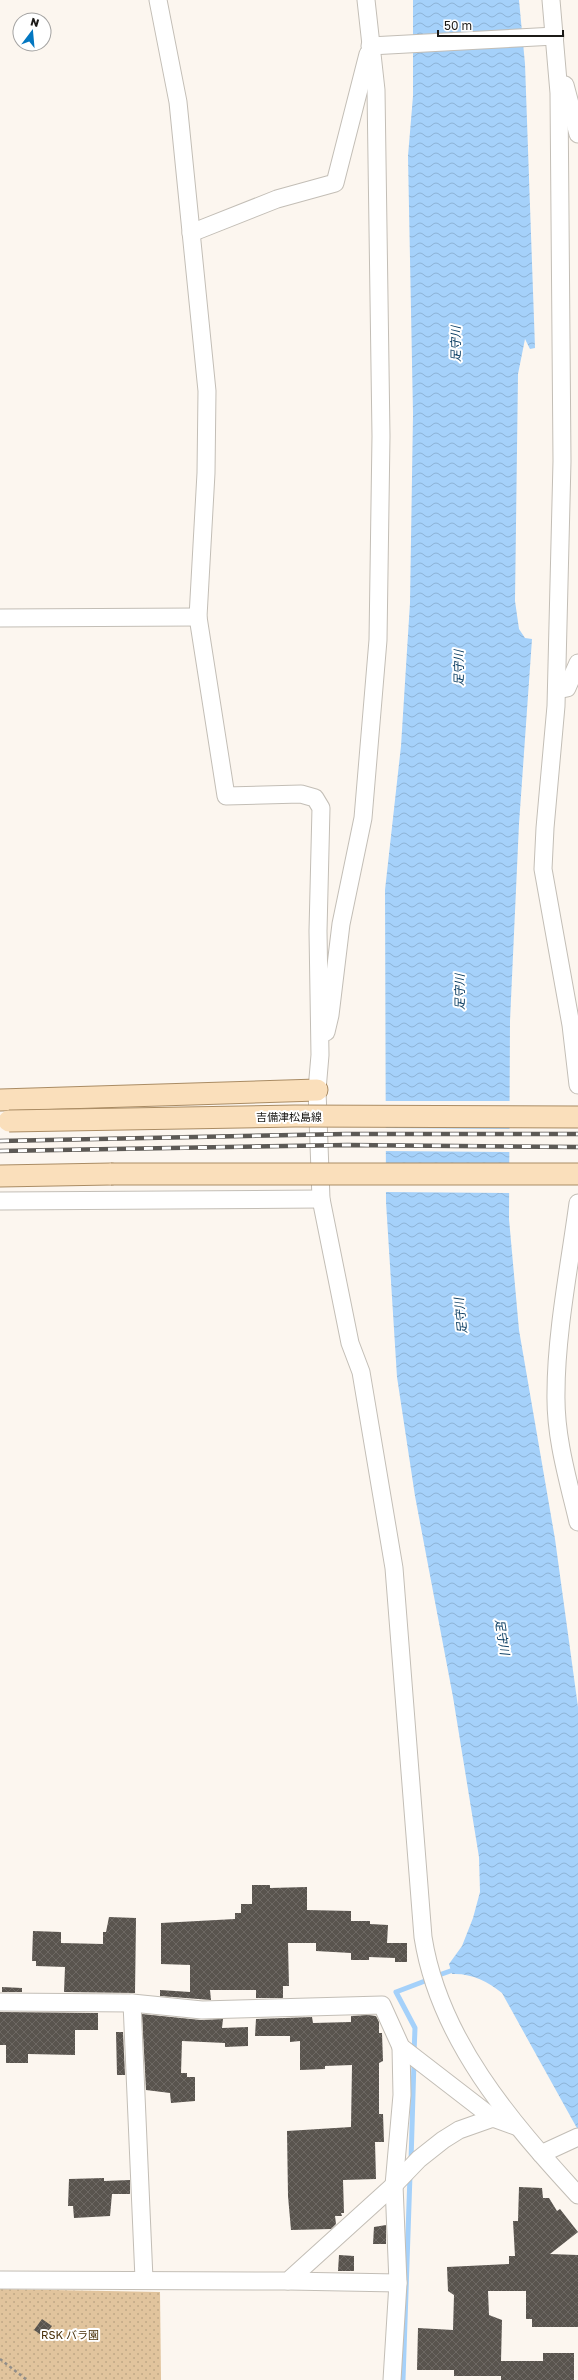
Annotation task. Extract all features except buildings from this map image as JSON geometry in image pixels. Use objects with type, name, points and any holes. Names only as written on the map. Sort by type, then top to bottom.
[{"type":"main road","points":[[0,1100],[317,1090]]},
{"type":"main road","name":"吉備津松島線","points":[[4,1121],[295,1116],[578,1117]]},
{"type":"main road","points":[[0,1176],[111,1174],[578,1174]]},
{"type":"street","points":[[158,0],[178,102],[207,391],[206,473],[198,617],[226,796],[301,794],[315,798],[321,808],[318,930],[320,1055],[317,1090],[321,1198],[350,1343],[361,1372],[394,1568],[426,1960],[433,1983],[451,2027],[471,2061],[518,2127],[545,2152],[578,2195]]},
{"type":"street","points":[[320,1055],[330,1015],[341,924],[359,846],[363,818],[378,640],[381,436],[376,90],[375,45],[366,0]]},
{"type":"street","points":[[550,0],[550,37],[559,93],[562,369],[561,585],[557,690],[543,869],[571,1025],[578,1085]]},
{"type":"street","points":[[375,45],[550,37]]},
{"type":"street","points":[[550,37],[578,134]]},
{"type":"street","points":[[191,233],[277,199],[336,183],[375,45]]},
{"type":"street","points":[[0,618],[198,617]]},
{"type":"street","points":[[557,690],[567,688],[578,663]]},
{"type":"street","points":[[0,1201],[321,1198]]},
{"type":"street","points":[[578,1203],[560,1337],[556,1394],[561,1448],[578,1522]]},
{"type":"street","points":[[0,2002],[132,2003],[202,2010],[382,2005],[409,2053],[493,2118],[518,2127]]},
{"type":"street","points":[[132,2003],[144,2279]]},
{"type":"street","points":[[392,2380],[398,2283],[397,2182],[402,2094],[409,2053]]},
{"type":"street","points":[[288,2281],[397,2182],[419,2159],[443,2140],[460,2130],[493,2118]]},
{"type":"street","points":[[545,2152],[578,2137]]},
{"type":"street","points":[[0,2280],[144,2279],[398,2283]]},
{"type":"path","points":[[0,2359],[28,2380]]},
{"type":"green space","name":"RSK バラ園","points":[[0,2289],[160,2292],[161,2380],[0,2380]]},
{"type":"water","name":"足守川","points":[[413,0],[519,0],[525,64],[535,348],[530,349],[525,339],[518,374],[515,601],[519,629],[525,638],[532,639],[519,824],[510,1021],[509,1219],[519,1330],[555,1539],[578,1707],[578,2130],[502,1993],[491,1985],[472,1976],[452,1974],[449,1964],[462,1946],[473,1918],[480,1892],[479,1857],[453,1697],[415,1496],[397,1377],[386,1202],[385,890],[401,746],[410,603],[413,414],[408,156],[413,96]]},
{"type":"pier","points":[[383,1101],[512,1101],[511,1125],[383,1125]]},
{"type":"pier","points":[[383,1128],[511,1129],[511,1152],[384,1151]]},
{"type":"pier","points":[[384,1163],[511,1164],[511,1193],[384,1192]]},
{"type":"waterway","points":[[439,1975],[456,1969]]},
{"type":"waterway","points":[[414,2053],[415,2028],[396,1992],[425,1981]]},
{"type":"waterway","points":[[411,2161],[414,2061]]},
{"type":"waterway","points":[[403,2380],[410,2175]]},
{"type":"railway","points":[[0,1141],[346,1134],[578,1134]]},
{"type":"railway","points":[[0,1151],[348,1145],[578,1147]]}]
